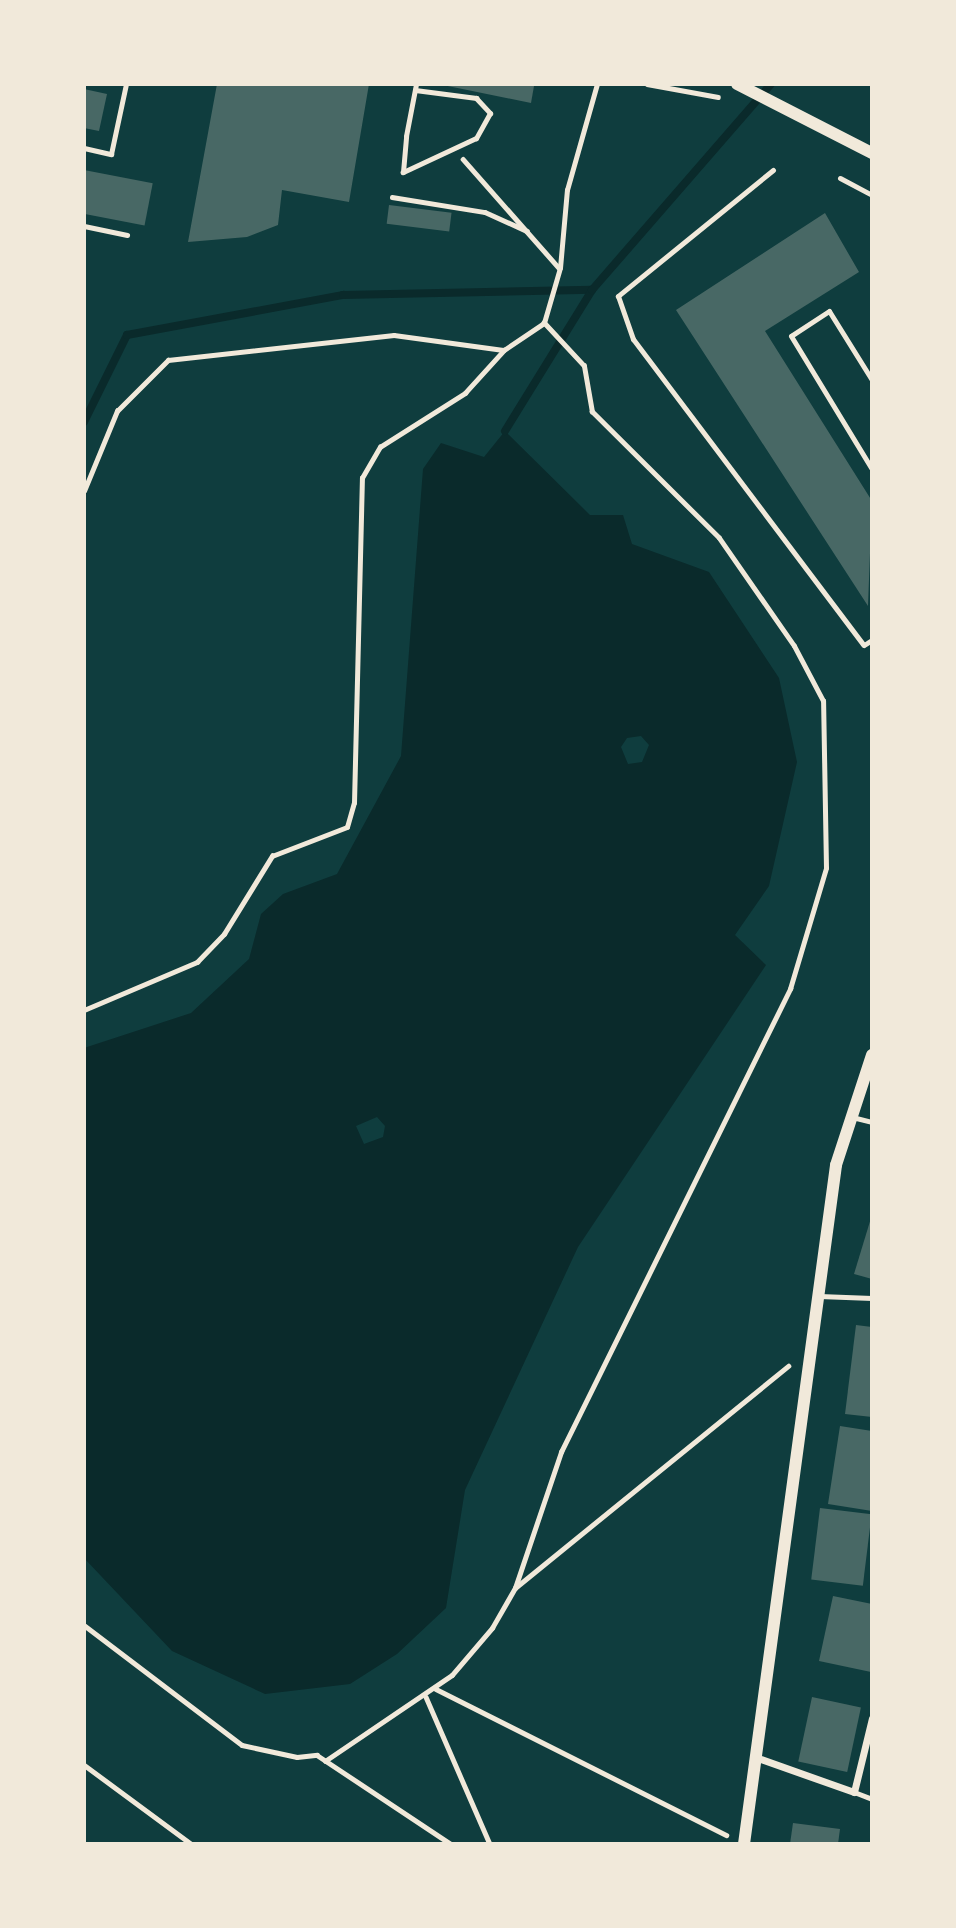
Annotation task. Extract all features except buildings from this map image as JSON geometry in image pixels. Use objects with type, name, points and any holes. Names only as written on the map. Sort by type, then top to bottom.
[{"type":"street","points":[[739,85],[872,153]]},
{"type":"street","points":[[744,1844],[836,1165],[872,1055]]},
{"type":"street","points":[[755,1757],[854,1792],[872,1718]]},
{"type":"lane","points":[[84,148],[111,154],[126,84]]},
{"type":"lane","points":[[416,87],[476,98],[490,113],[476,138],[403,172],[416,87]]},
{"type":"lane","points":[[773,170],[618,296],[633,339],[864,645],[872,640]]},
{"type":"lane","points":[[840,177],[872,195]]},
{"type":"lane","points":[[84,226],[127,235]]},
{"type":"lane","points":[[872,380],[829,311],[791,336],[872,469]]},
{"type":"lane","points":[[852,1116],[872,1122]]},
{"type":"lane","points":[[819,1296],[872,1298]]},
{"type":"lane","points":[[84,1765],[191,1844]]},
{"type":"lane","points":[[854,1792],[872,1799]]},
{"type":"path","points":[[84,1010],[197,962],[224,934],[272,856],[346,827],[354,803],[362,478],[380,447],[465,393],[504,350],[544,323],[560,268],[567,190],[597,84]]},
{"type":"path","points":[[647,84],[718,97]]},
{"type":"path","points":[[453,148],[560,268]]},
{"type":"path","points":[[392,197],[485,212],[527,231]]},
{"type":"path","points":[[325,1761],[426,1697],[492,1628],[514,1588],[561,1452],[790,989],[826,868],[822,701],[794,646],[719,538],[592,412],[584,366],[544,323]]},
{"type":"path","points":[[84,491],[117,411],[168,360],[394,335],[504,350]]},
{"type":"path","points":[[514,1588],[812,1348]]},
{"type":"path","points":[[84,1625],[242,1745],[325,1761],[452,1844]]},
{"type":"path","points":[[436,1689],[744,1844]]},
{"type":"path","points":[[426,1697],[490,1844]]},
{"type":"water","points":[[505,431],[590,515],[623,515],[632,544],[709,572],[779,678],[797,762],[769,886],[735,935],[766,965],[578,1247],[465,1490],[446,1608],[397,1654],[350,1684],[265,1694],[172,1651],[84,1558],[84,1048],[191,1013],[249,959],[261,914],[283,894],[337,874],[401,756],[423,469],[441,443],[484,457]],"holes":[[[641,736],[649,745],[642,762],[628,764],[621,747],[627,738]],[[377,1117],[385,1126],[383,1137],[364,1144],[356,1126]]]},
{"type":"waterway","points":[[505,431],[592,290],[771,84]]},
{"type":"waterway","points":[[84,422],[127,335],[343,295],[592,290]]}]
